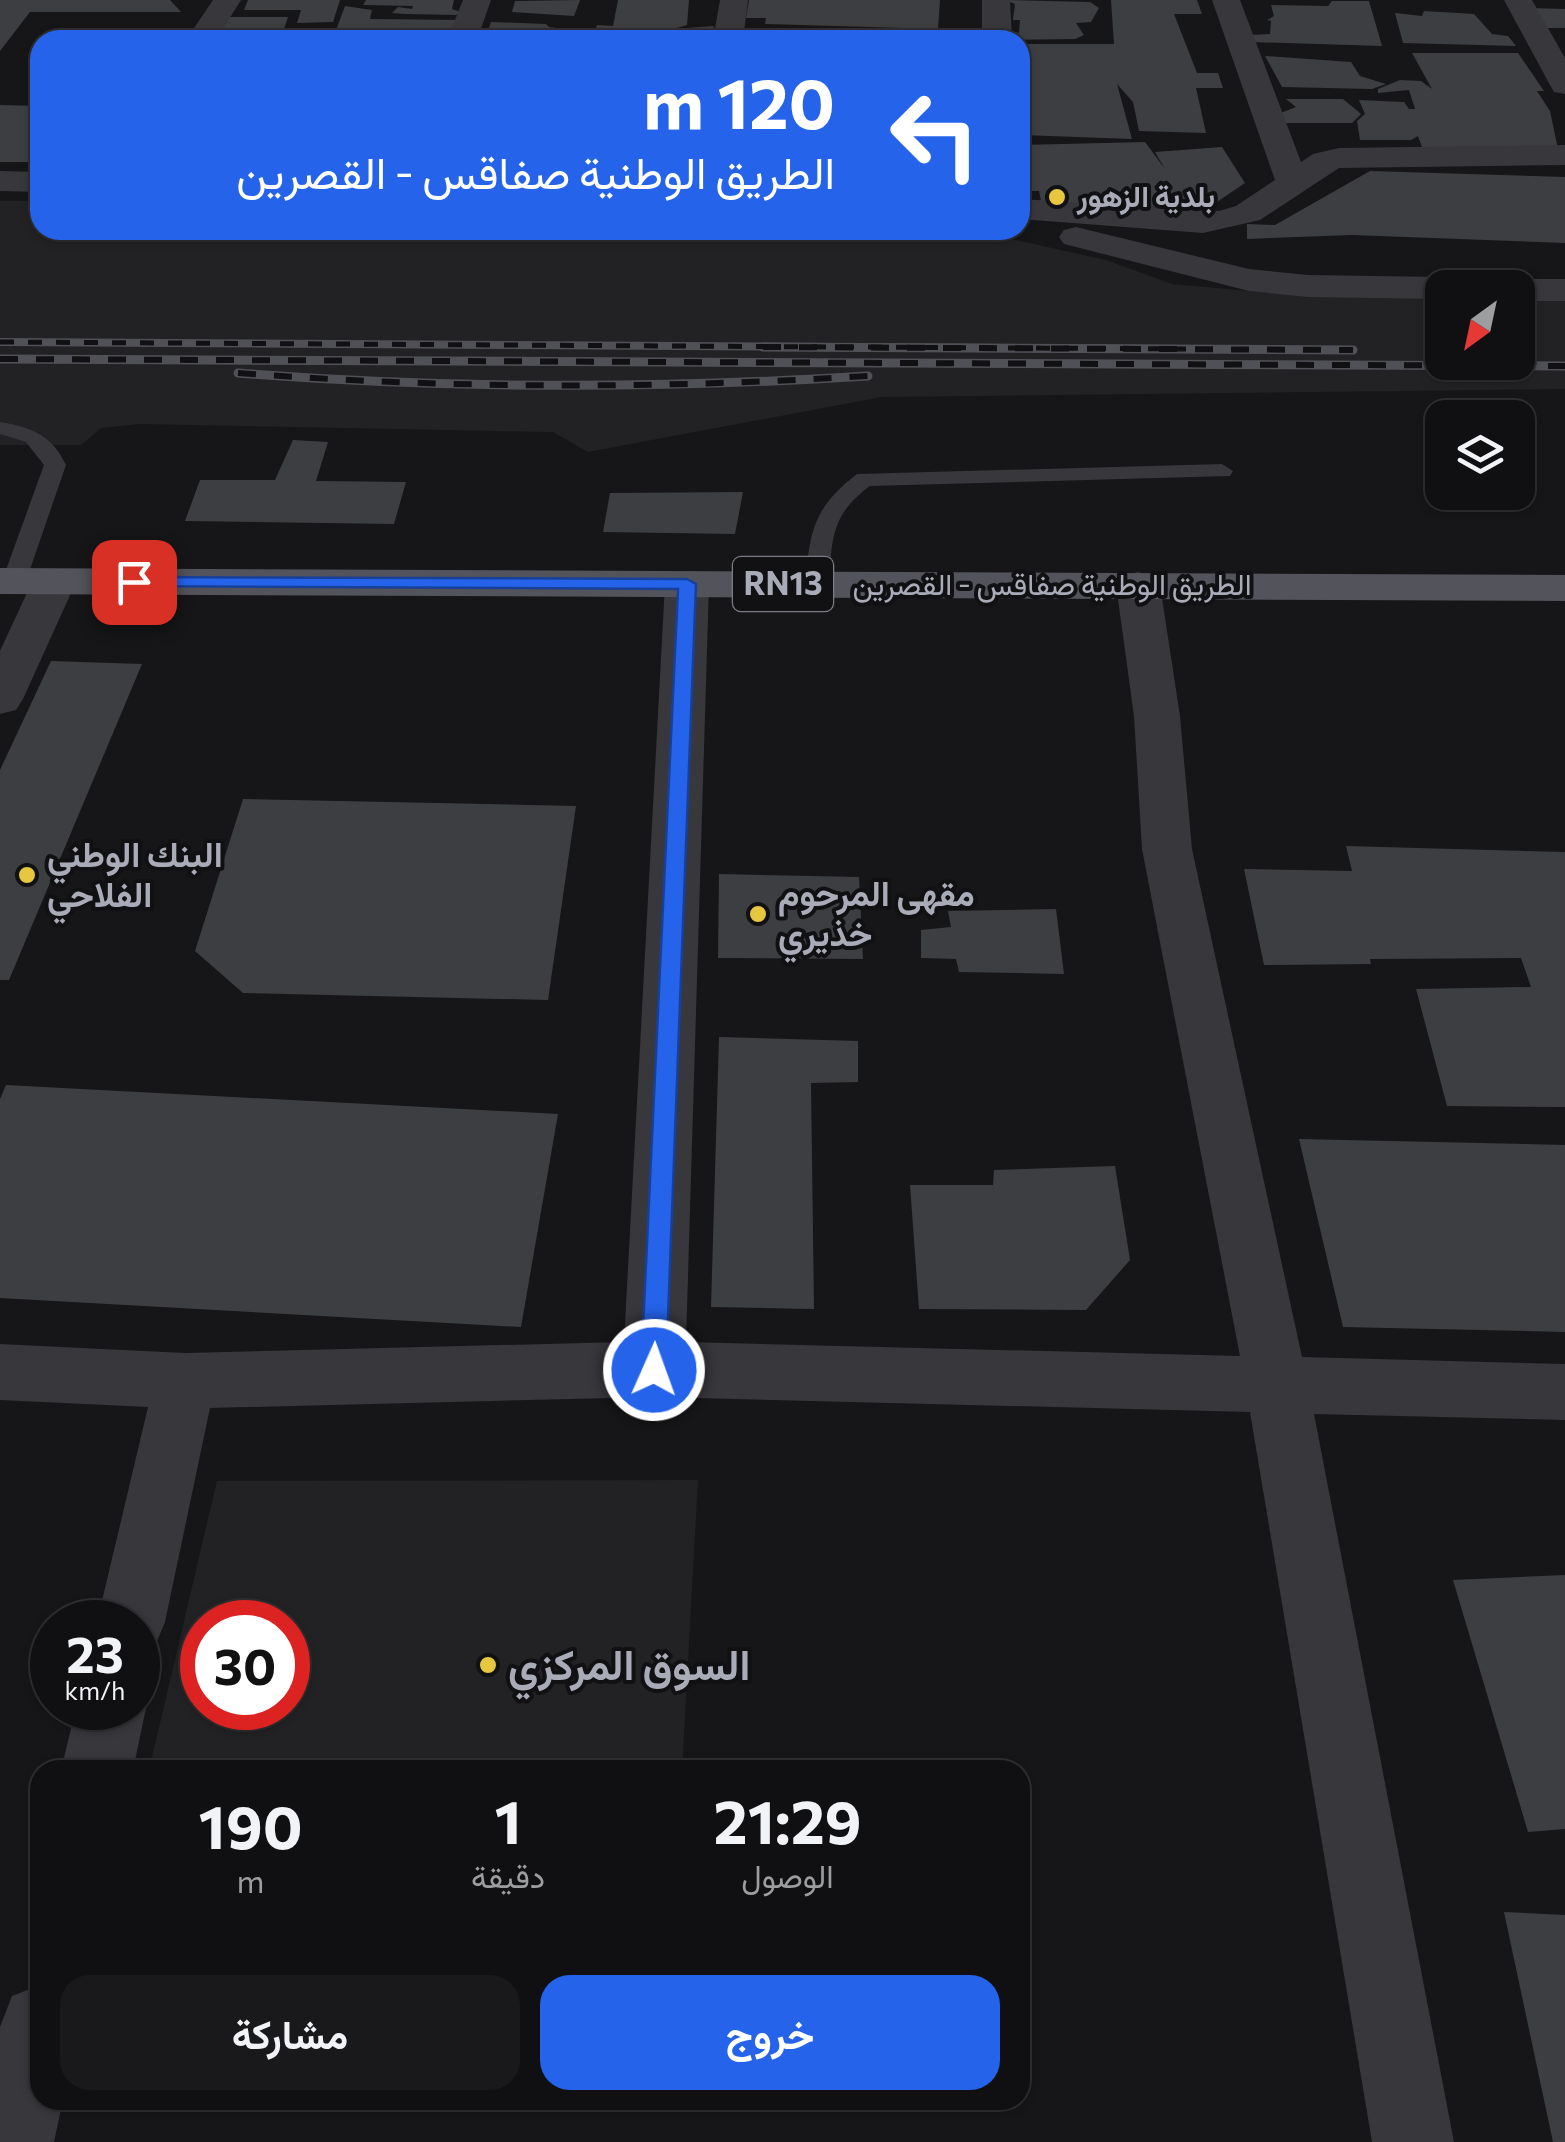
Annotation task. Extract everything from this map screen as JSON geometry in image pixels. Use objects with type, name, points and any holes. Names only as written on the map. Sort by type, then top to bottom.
[{"type":"main road","name":"الطريق الوطنية صفاقس - القصرين","points":[[23,581],[1565,588]]},
{"type":"street","points":[[208,30],[227,0]]},
{"type":"street","points":[[466,30],[478,0]]},
{"type":"street","points":[[730,30],[734,0]]},
{"type":"street","points":[[996,0],[997,30]]},
{"type":"street","points":[[1226,0],[1293,185]]},
{"type":"street","points":[[1518,0],[1565,86]]},
{"type":"street","points":[[1030,210],[1203,223],[1248,213],[1326,161],[1339,158],[1565,155]]},
{"type":"street","points":[[0,181],[30,182]]},
{"type":"street","points":[[1030,214],[1108,248],[1208,272],[1293,285],[1425,288]]},
{"type":"street","points":[[1535,290],[1565,290]]},
{"type":"street","points":[[0,699],[23,581]]},
{"type":"street","points":[[654,1370],[687,584]]},
{"type":"street","points":[[1138,585],[1157,716],[1167,848],[1277,1384],[1412,2142]]},
{"type":"street","points":[[0,1372],[185,1381],[654,1370],[1565,1392]]},
{"type":"street","points":[[135,1600],[185,1381]]},
{"type":"street","points":[[99,1760],[107,1730]]},
{"type":"street","points":[[14,2142],[30,2069]]},
{"type":"lane","points":[[0,428],[31,433],[50,452],[55,465],[23,581]]},
{"type":"lane","points":[[817,584],[822,528],[828,514],[835,500],[865,478],[1222,471]]},
{"type":"shaded area","points":[[0,201],[30,201],[30,240],[1016,240],[1106,260],[1172,284],[1293,295],[1425,296],[1425,380],[1535,380],[1535,296],[1565,296],[1565,389],[882,397],[588,452],[553,432],[139,424],[101,428],[81,445],[0,445]]},
{"type":"shaded area","name":"السوق المركزي","points":[[698,1480],[683,1760],[151,1760],[180,1638],[180,1730],[310,1730],[310,1600],[189,1600],[217,1481]]},
{"type":"building","points":[[0,0],[170,0],[181,12],[30,12],[0,51]]},
{"type":"building","points":[[248,0],[340,0],[333,22],[297,23],[301,10],[244,10]]},
{"type":"building","points":[[366,0],[454,0],[452,9],[461,12],[392,13],[398,7],[413,6],[363,5]]},
{"type":"building","points":[[580,0],[574,16],[512,12],[515,1]]},
{"type":"building","points":[[618,0],[689,0],[687,25],[677,30],[595,30],[597,25],[613,26]]},
{"type":"building","points":[[749,0],[940,0],[938,29],[765,24],[766,18],[746,18]]},
{"type":"building","points":[[1005,0],[1090,2],[1099,8],[1091,22],[1076,23],[1084,35],[1075,39],[1030,40],[1030,30],[1019,30],[1020,20],[1013,20],[1015,4]]},
{"type":"building","points":[[1111,0],[1197,0],[1202,14],[1174,14],[1197,73],[1218,73],[1223,88],[1196,88],[1206,133],[1139,131],[1133,102],[1117,84],[1132,139],[1030,135],[1030,44],[1114,44]]},
{"type":"building","points":[[1332,1],[1369,1],[1382,46],[1250,42],[1250,35],[1270,34],[1271,21],[1267,20],[1274,16],[1271,5],[1328,6]]},
{"type":"building","points":[[345,6],[372,10],[370,19],[461,20],[458,30],[336,30]]},
{"type":"building","points":[[1527,8],[1565,9],[1565,28],[1538,28]]},
{"type":"building","points":[[1424,11],[1474,14],[1492,34],[1508,36],[1516,46],[1403,43],[1395,13],[1422,16]]},
{"type":"building","points":[[225,17],[288,17],[284,30],[220,30]]},
{"type":"building","points":[[491,22],[546,24],[571,30],[488,30]]},
{"type":"building","points":[[714,26],[712,30],[687,28]]},
{"type":"building","points":[[1412,53],[1518,53],[1544,91],[1537,91],[1550,111],[1558,149],[1422,147],[1418,136],[1411,140],[1360,140],[1357,121],[1365,114],[1359,100],[1404,102],[1409,109],[1415,109],[1409,90],[1378,93],[1378,89],[1400,80],[1421,81],[1432,89]]},
{"type":"building","points":[[1265,56],[1351,62],[1360,76],[1386,84],[1372,89],[1282,87]]},
{"type":"building","points":[[1286,99],[1343,99],[1361,114],[1352,123],[1282,123],[1278,114],[1296,107]]},
{"type":"building","points":[[0,105],[30,106],[30,162],[0,162]]},
{"type":"building","points":[[1145,142],[1165,169],[1155,152],[1222,147],[1245,183],[1217,202],[1173,207],[1042,206],[1039,191],[1030,191],[1030,145]]},
{"type":"building","points":[[1370,171],[1565,177],[1565,243],[1352,235],[1247,239],[1247,224],[1275,225]]},
{"type":"building","points":[[293,440],[328,442],[316,481],[406,482],[394,524],[185,521],[200,480],[275,480]]},
{"type":"building","points":[[743,492],[735,534],[603,532],[610,493]]},
{"type":"building","name":"البنك الوطني الفلاحي","points":[[51,661],[142,664],[9,980],[0,980],[0,770]]},
{"type":"building","points":[[243,799],[576,806],[548,1000],[243,993],[195,951]]},
{"type":"building","points":[[1346,846],[1565,852],[1565,1107],[1447,1106],[1416,989],[1531,987],[1521,958],[1370,959],[1371,964],[1264,965],[1244,869],[1352,871]]},
{"type":"building","points":[[719,874],[859,877],[863,959],[718,958]]},
{"type":"building","points":[[1056,909],[1064,974],[959,972],[956,959],[921,958],[921,930],[951,927],[948,911]]},
{"type":"building","points":[[719,1037],[858,1041],[858,1082],[811,1083],[814,1309],[711,1307]]},
{"type":"building","points":[[6,1085],[558,1114],[521,1327],[0,1298],[0,1099]]},
{"type":"building","points":[[1299,1139],[1565,1145],[1565,1332],[1343,1327]]},
{"type":"building","points":[[1115,1166],[1130,1260],[1086,1310],[919,1309],[910,1185],[993,1185],[994,1170]]},
{"type":"building","points":[[1565,1575],[1565,1829],[1528,1832],[1453,1580]]},
{"type":"building","points":[[1504,1912],[1565,1915],[1565,2142],[1553,2142]]},
{"type":"railway","points":[[0,342],[1186,349]]},
{"type":"railway","points":[[763,347],[1353,350]]},
{"type":"railway","points":[[0,359],[1565,366]]},
{"type":"railway","points":[[238,373],[395,382],[553,385],[868,376]]},
{"type":"place","name":"بلدية الزهور","points":[[1057,197]]},
{"type":"place","name":"البنك الوطني الفلاحي","points":[[27,875]]},
{"type":"place","name":"مقهى المرحوم خذيري","points":[[758,914]]},
{"type":"place","name":"السوق المركزي","points":[[488,1665]]},
{"type":"route","points":[[134,582],[687,584],[654,1370]]}]
